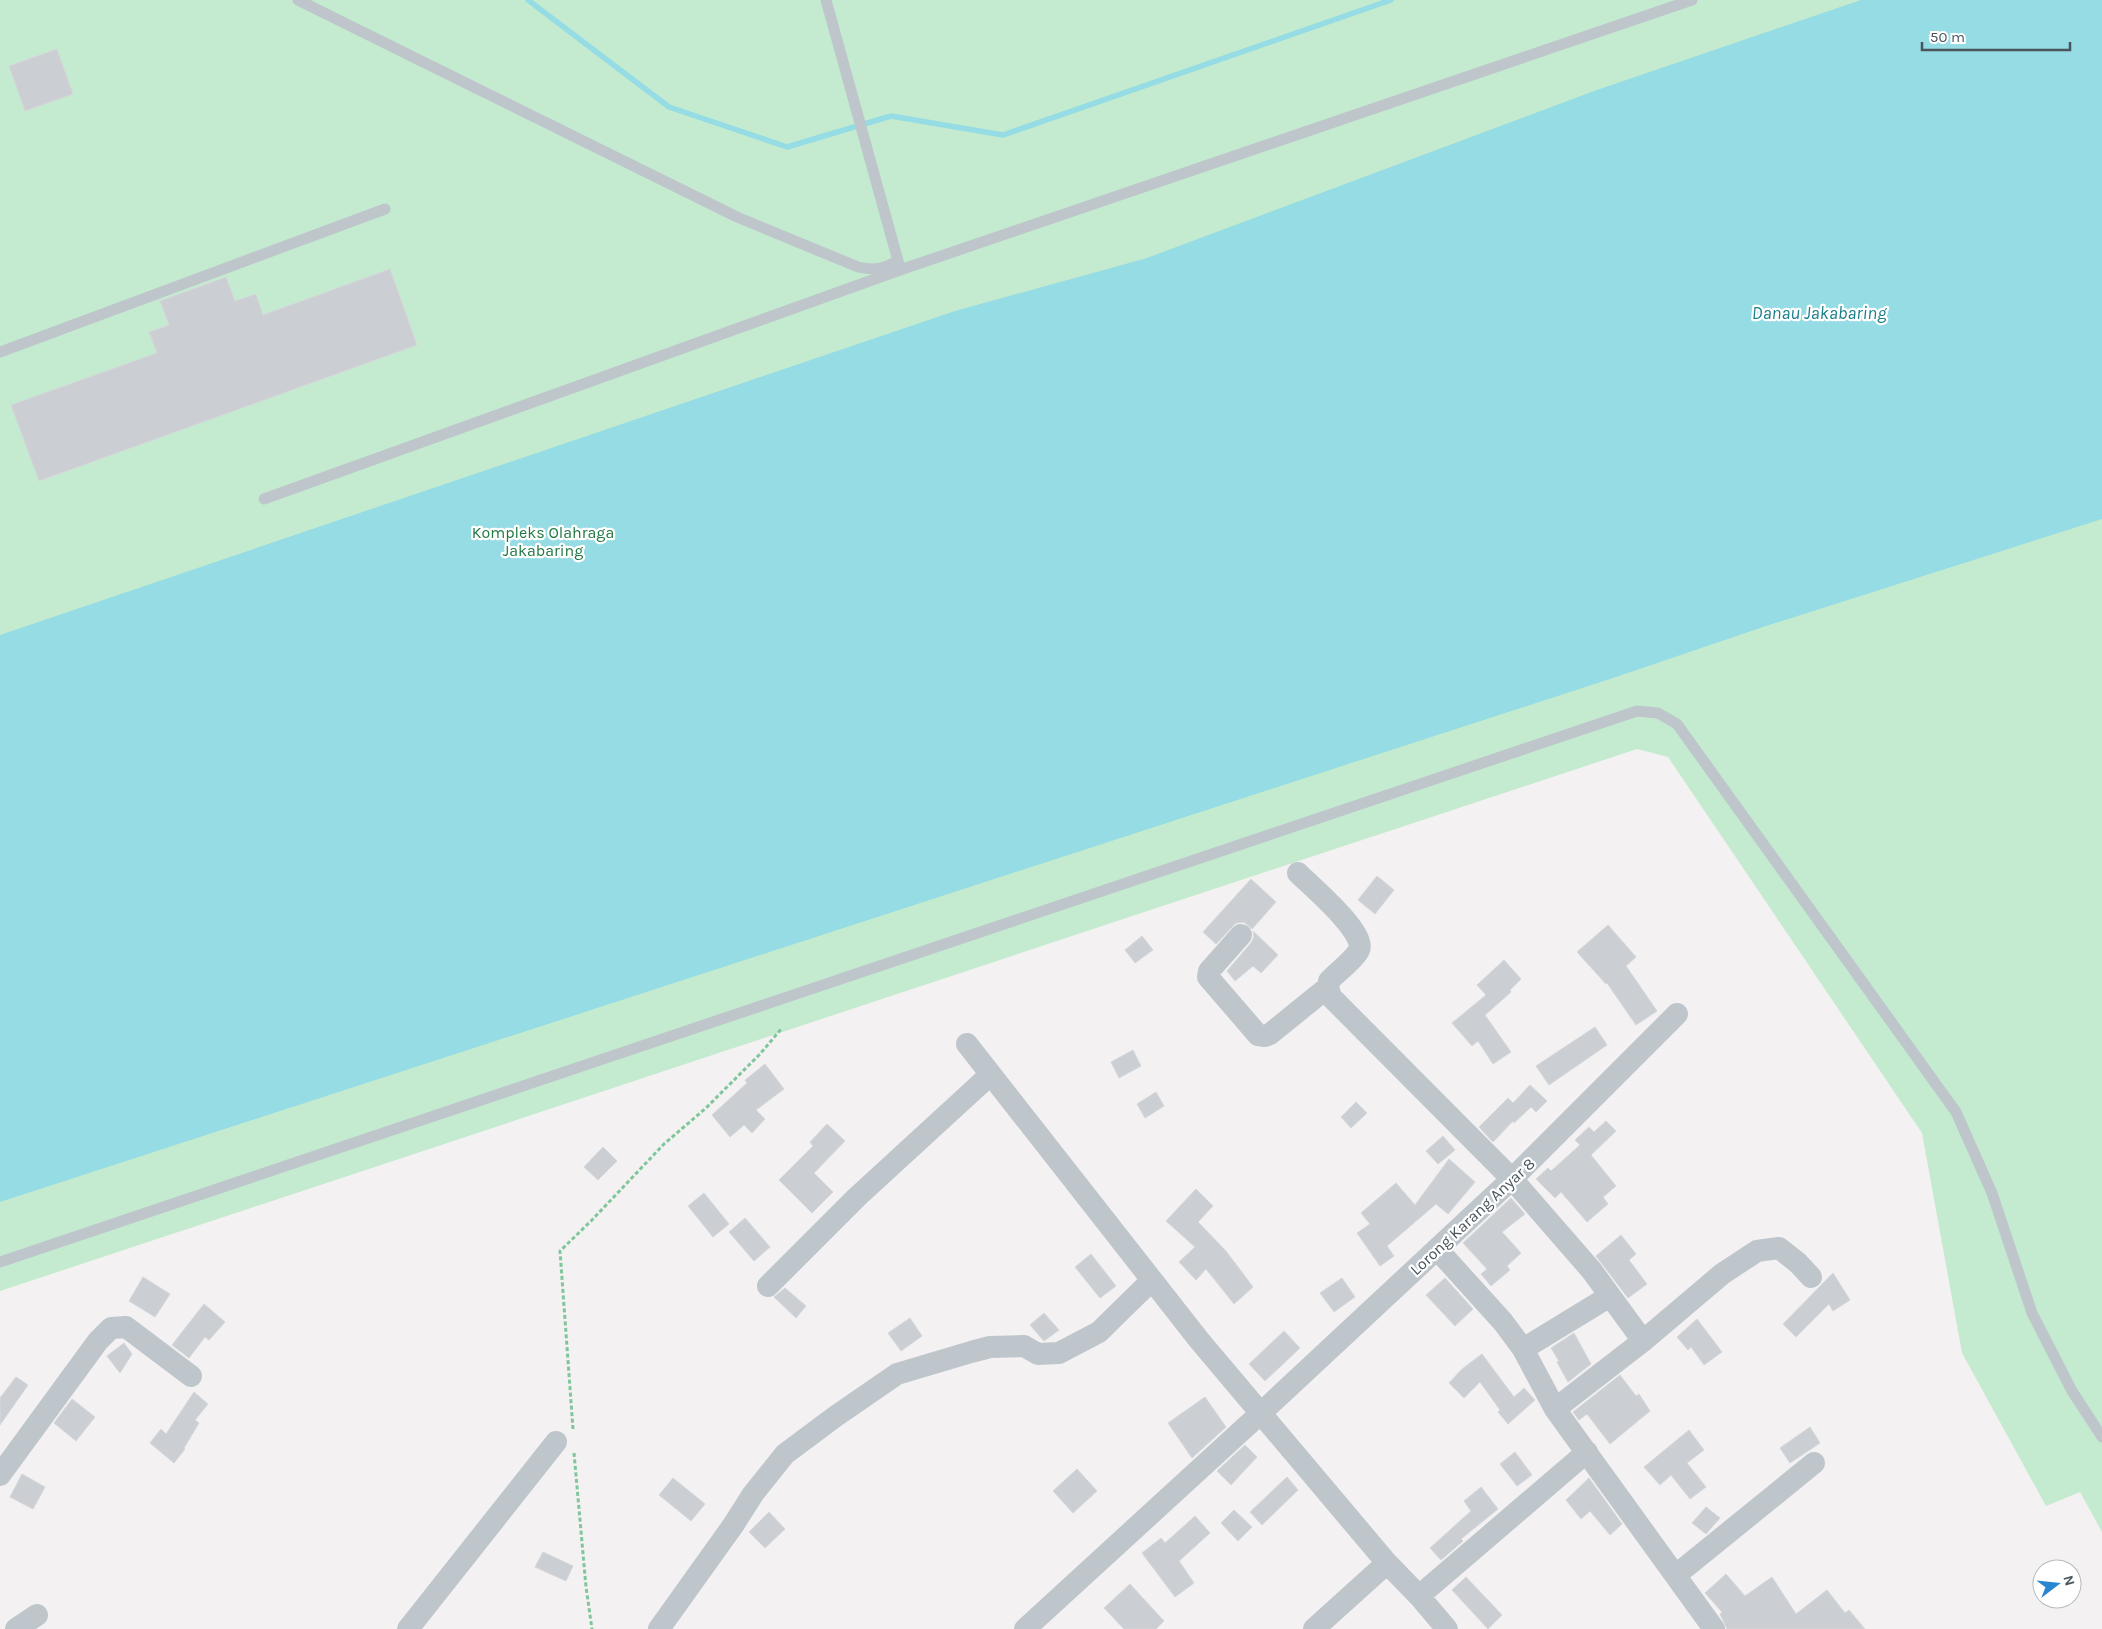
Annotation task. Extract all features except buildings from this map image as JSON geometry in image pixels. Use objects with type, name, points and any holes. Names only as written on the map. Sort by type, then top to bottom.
[{"type":"street","points":[[1298,873],[1352,927],[1360,942],[1358,952],[1329,981],[1328,987],[1331,997],[1512,1179],[1592,1271],[1642,1342]]},
{"type":"street","points":[[1241,935],[1209,971],[1208,977],[1258,1035],[1265,1036],[1270,1034],[1328,987]]},
{"type":"street","name":"Lorong Karang Anyar 8","points":[[1025,1629],[1512,1179],[1677,1014]]},
{"type":"street","points":[[967,1044],[1199,1340],[1262,1412],[1387,1563],[1447,1629]]},
{"type":"street","points":[[768,1286],[857,1197],[990,1075]]},
{"type":"street","points":[[1555,1409],[1642,1342],[1722,1274],[1757,1251],[1779,1248],[1798,1263],[1811,1277]]},
{"type":"street","points":[[1437,1249],[1503,1322],[1523,1349],[1555,1409],[1714,1629]]},
{"type":"street","points":[[659,1629],[734,1524],[753,1494],[785,1454],[836,1416],[897,1374],[970,1352],[990,1347],[1024,1346],[1038,1354],[1058,1353],[1099,1332],[1152,1280]]},
{"type":"street","points":[[1523,1349],[1610,1296]]},
{"type":"street","points":[[0,1475],[98,1341],[111,1328],[126,1327],[191,1376]]},
{"type":"street","points":[[408,1629],[556,1442]]},
{"type":"street","points":[[1419,1596],[1587,1452]]},
{"type":"street","points":[[1676,1575],[1814,1463]]},
{"type":"street","points":[[1314,1629],[1387,1563]]},
{"type":"street","points":[[16,1629],[37,1615]]},
{"type":"lane","points":[[298,0],[737,217],[858,267],[873,270],[899,266]]},
{"type":"lane","points":[[826,0],[899,266]]},
{"type":"lane","points":[[264,499],[899,266],[1692,0]]},
{"type":"lane","points":[[0,352],[385,209]]},
{"type":"lane","points":[[0,1262],[1637,710],[1658,712],[1677,724],[1956,1112],[1992,1193],[2032,1313],[2072,1391],[2102,1437]]},
{"type":"path","points":[[560,1251],[664,1144],[706,1108],[760,1054],[782,1028]]},
{"type":"green space","name":"Kompleks Olahraga Jakabaring","points":[[0,0],[2102,0],[2102,1532],[2080,1492],[2046,1506],[1962,1353],[1922,1133],[1668,757],[1637,749],[0,1291]]},
{"type":"water","name":"Danau Jakabaring","points":[[1861,0],[2102,0],[2102,519],[1766,626],[1613,678],[0,1202],[0,635],[955,311],[1147,258],[1594,91]]},
{"type":"waterway","points":[[528,0],[669,107],[787,147],[891,116],[1003,135],[1391,0]]}]
